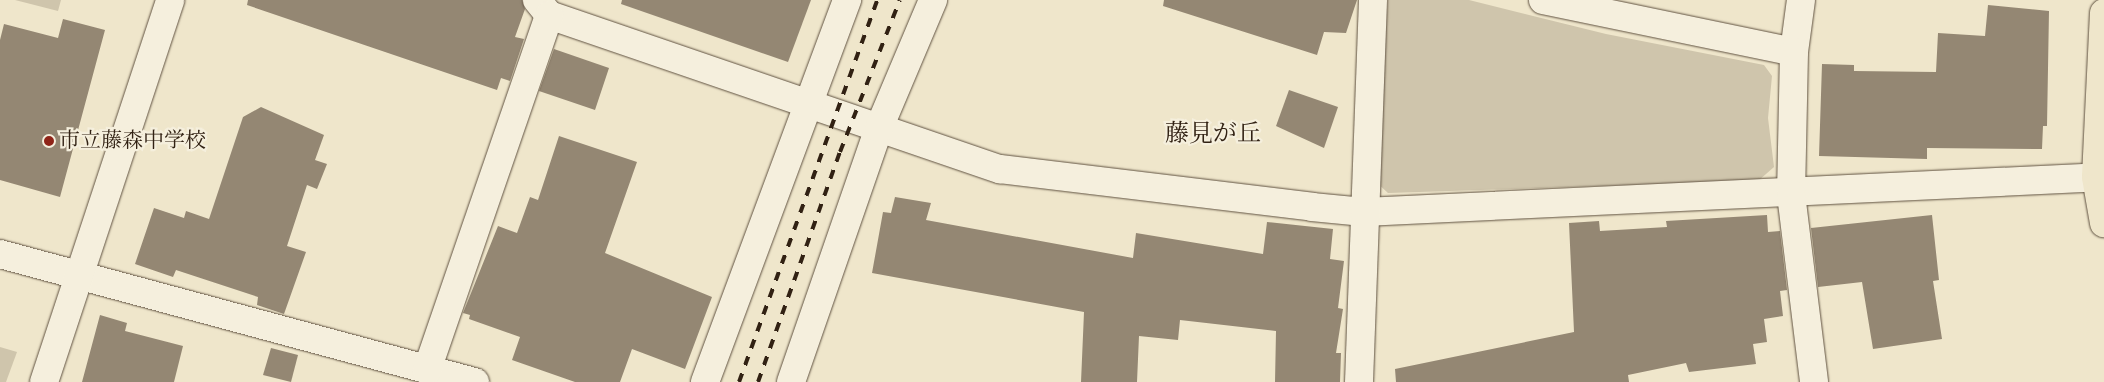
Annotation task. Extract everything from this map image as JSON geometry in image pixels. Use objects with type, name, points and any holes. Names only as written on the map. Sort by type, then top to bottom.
[{"type":"main road","points":[[2104,13],[2100,177],[2104,223]]},
{"type":"street","points":[[44,382],[170,0]]},
{"type":"street","points":[[706,382],[807,102],[847,0]]},
{"type":"street","points":[[790,382],[879,128],[933,0]]},
{"type":"street","points":[[1359,382],[1372,0]]},
{"type":"street","points":[[1543,0],[1794,52]]},
{"type":"street","points":[[1801,0],[1794,52],[1792,194],[1814,382]]},
{"type":"street","points":[[428,370],[543,8],[879,128],[1000,169],[1364,212],[1792,194],[2100,177]]},
{"type":"street","points":[[0,254],[80,273],[475,382]]},
{"type":"shaded area","points":[[15,0],[61,0],[58,11]]},
{"type":"shaded area","points":[[1388,0],[1469,0],[1606,34],[1764,65],[1772,76],[1768,118],[1774,167],[1758,181],[1388,193],[1376,182]]},
{"type":"shaded area","points":[[0,347],[17,352],[6,382],[0,382]]},
{"type":"building","points":[[248,0],[522,0],[525,9],[515,37],[524,39],[510,81],[501,78],[497,90],[247,5]]},
{"type":"building","points":[[622,0],[811,0],[788,62],[621,4]]},
{"type":"building","points":[[1164,0],[1357,0],[1346,33],[1324,32],[1317,55],[1163,6]]},
{"type":"building","points":[[1988,5],[2049,11],[2047,126],[2043,126],[2042,149],[1927,148],[1927,159],[1819,156],[1822,64],[1854,65],[1854,71],[1936,72],[1938,33],[1985,36]]},
{"type":"building","points":[[63,19],[105,30],[60,197],[0,180],[0,40],[4,24],[58,38]]},
{"type":"building","points":[[554,49],[609,68],[595,110],[539,91]]},
{"type":"building","points":[[1289,90],[1338,107],[1324,148],[1276,126]]},
{"type":"building","points":[[261,107],[324,135],[315,160],[327,164],[317,189],[307,185],[287,246],[306,252],[284,314],[257,305],[258,297],[176,270],[173,277],[135,264],[154,208],[184,218],[186,211],[209,219],[243,117]]},
{"type":"building","points":[[559,136],[637,162],[605,253],[712,297],[685,369],[632,349],[620,382],[575,382],[512,360],[520,337],[469,319],[470,315],[463,313],[498,226],[517,233],[530,197],[538,200]]},
{"type":"building","points":[[895,197],[931,203],[926,220],[1133,258],[1136,233],[1263,254],[1267,222],[1333,229],[1330,259],[1344,261],[1338,308],[1343,309],[1336,353],[1341,353],[1340,382],[1275,382],[1276,331],[1180,320],[1178,340],[1139,336],[1137,382],[1081,382],[1084,312],[872,273],[883,212],[891,213]]},
{"type":"building","points":[[1767,215],[1768,232],[1780,231],[1787,290],[1780,291],[1783,316],[1764,319],[1767,342],[1753,344],[1756,364],[1689,372],[1686,363],[1628,375],[1629,382],[1396,382],[1395,369],[1574,332],[1569,223],[1599,221],[1600,231],[1667,227],[1666,221]]},
{"type":"building","points":[[1932,215],[1939,280],[1933,281],[1942,339],[1873,349],[1862,282],[1818,287],[1811,228]]},
{"type":"building","points":[[100,315],[127,323],[125,331],[183,346],[174,382],[82,382]]},
{"type":"building","points":[[271,348],[298,355],[291,382],[263,375]]},
{"type":"railway","points":[[739,382],[877,0]]},
{"type":"railway","points":[[758,382],[840,152],[900,0]]},
{"type":"place","name":"市立藤森中学校","points":[[49,141]]},
{"type":"district","name":"藤見が丘","points":[[1213,134]]}]
